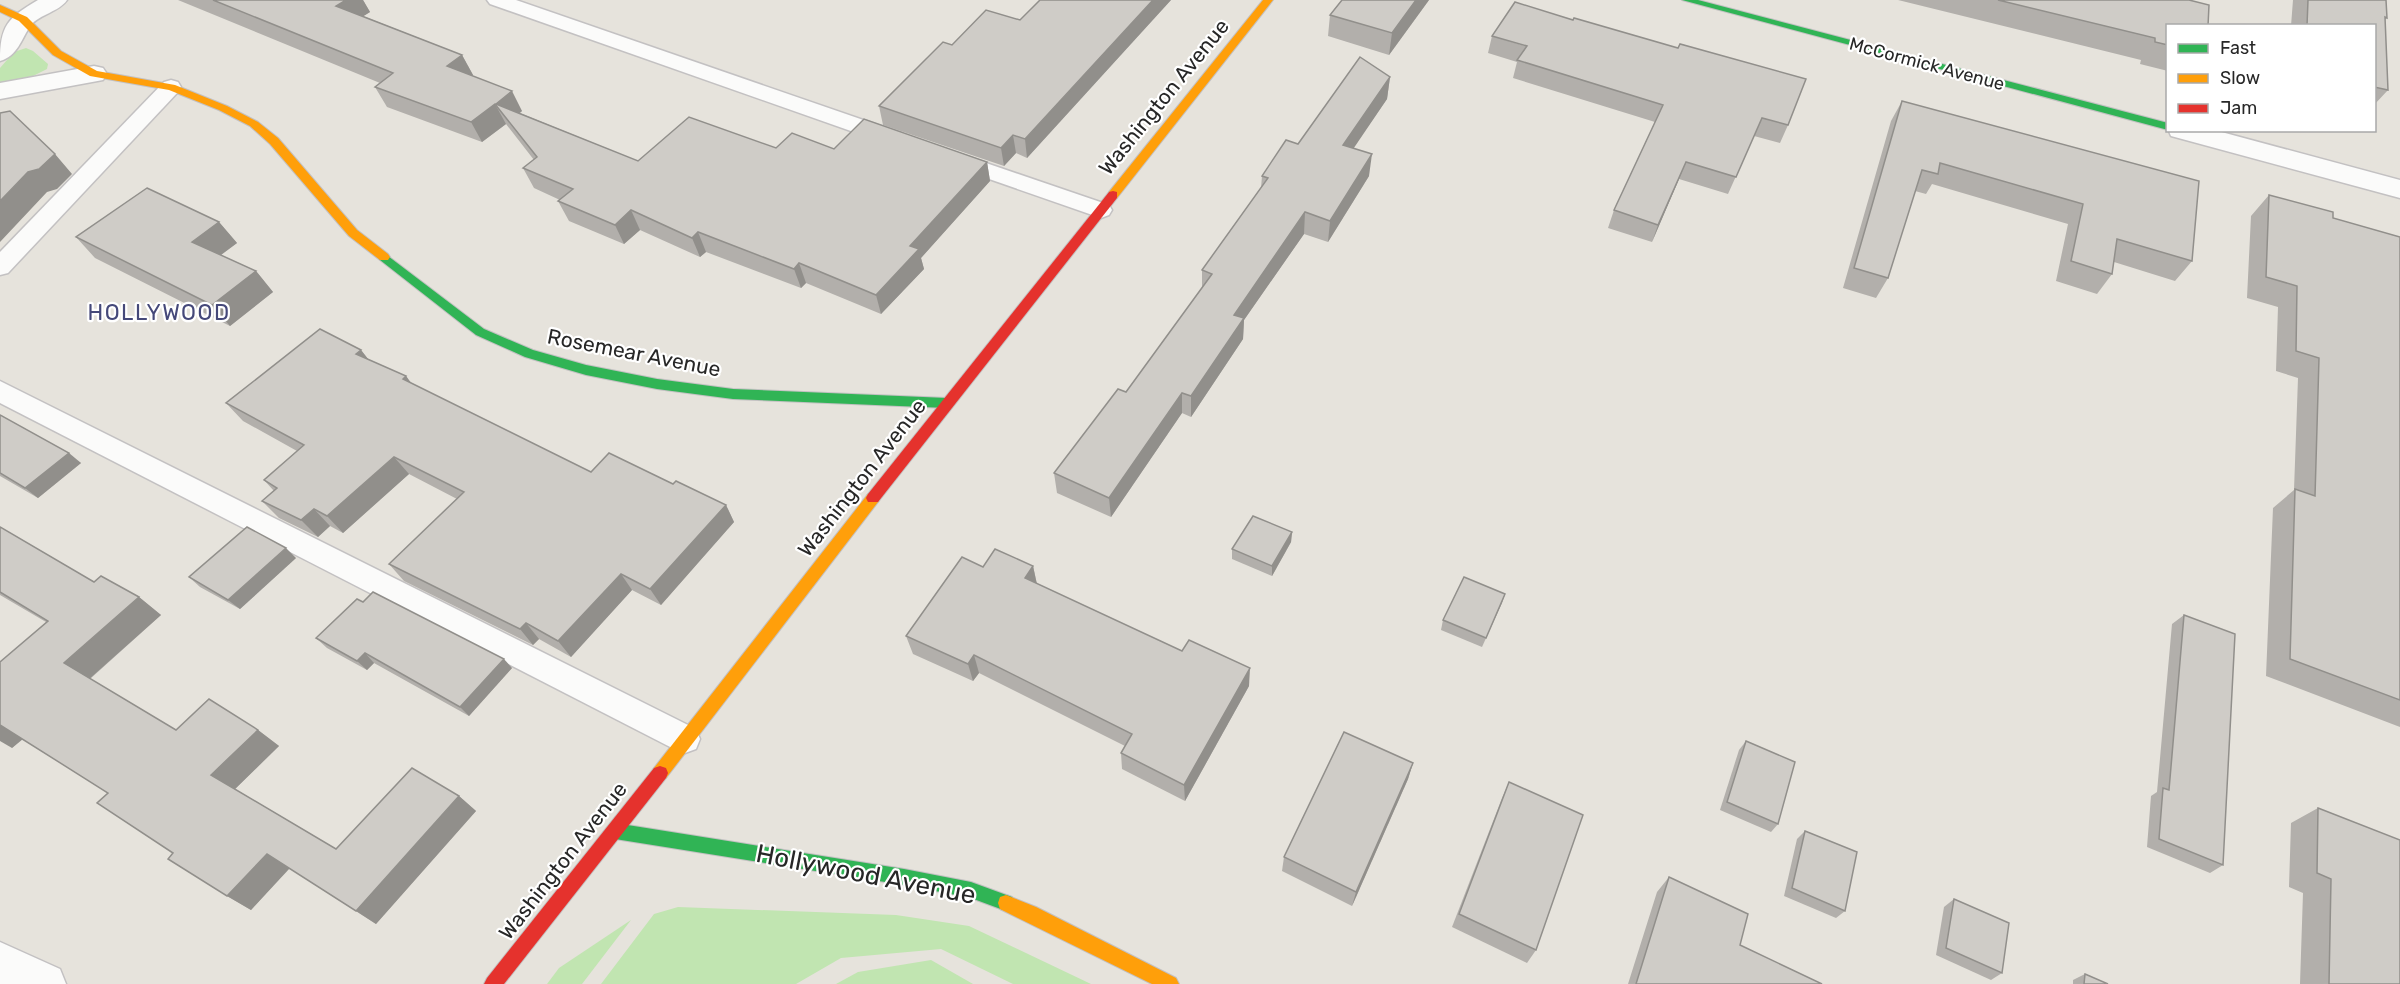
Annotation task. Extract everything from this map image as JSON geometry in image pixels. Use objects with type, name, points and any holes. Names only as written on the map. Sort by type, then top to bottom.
[{"type":"street","points":[[0,53],[9,43],[23,19],[55,0]]},
{"type":"street","name":"Washington Avenue","points":[[493,984],[947,404],[1268,0]]},
{"type":"street","name":"McCormick Avenue","points":[[1687,0],[2166,126]]},
{"type":"street","name":"Rosemear Avenue","points":[[0,8],[23,19],[57,53],[94,74],[171,87],[224,108],[254,124],[274,141],[353,233],[480,332],[529,354],[586,370],[657,384],[734,394],[947,404]]},
{"type":"street","points":[[0,91],[94,74]]},
{"type":"street","points":[[2187,132],[2400,189]]},
{"type":"street","name":"Hollywood Avenue","points":[[615,831],[893,875],[971,890],[1030,913],[1170,984]]},
{"type":"street","points":[[0,963],[45,984]]},
{"type":"lane","points":[[497,0],[911,144]]},
{"type":"lane","points":[[0,267],[171,87]]},
{"type":"lane","points":[[934,152],[1101,210]]},
{"type":"lane","points":[[0,391],[685,739]]},
{"type":"green space","points":[[26,48],[48,64],[47,69],[33,76],[0,83],[0,68],[14,52]]},
{"type":"green space","points":[[678,907],[896,915],[969,926],[1091,984],[1013,984],[941,949],[841,958],[796,984],[601,984],[654,914]]},
{"type":"green space","points":[[631,920],[582,984],[547,984],[559,968]]},
{"type":"green space","points":[[931,960],[973,984],[836,984],[858,972]]},
{"type":"building","points":[[213,0],[346,0],[336,6],[462,55],[447,66],[512,91],[496,104],[638,161],[689,117],[776,148],[792,133],[834,149],[864,119],[987,162],[910,246],[919,249],[876,295],[799,263],[794,269],[698,232],[692,238],[631,210],[615,225],[558,201],[573,189],[523,168],[537,157],[495,104],[471,122],[375,87],[393,73]]},
{"type":"building","points":[[1040,0],[1153,0],[1025,139],[1013,135],[1001,148],[879,106],[943,42],[952,45],[986,10],[1020,20]]},
{"type":"building","points":[[1342,0],[1416,0],[1392,33],[1330,15]]},
{"type":"building","points":[[1998,0],[2189,0],[2209,5],[2208,24],[2166,24],[2166,45],[2155,42],[2155,38]]},
{"type":"building","points":[[2308,0],[2386,0],[2388,90],[2376,87],[2376,24],[2307,24]]},
{"type":"building","points":[[1515,2],[1678,48],[1680,44],[1806,79],[1788,125],[1762,118],[1736,177],[1686,162],[1658,225],[1614,210],[1663,105],[1517,60],[1527,46],[1492,36]]},
{"type":"building","points":[[1360,57],[1390,77],[1343,145],[1372,154],[1330,221],[1305,212],[1234,315],[1244,318],[1191,396],[1182,393],[1109,498],[1054,473],[1118,389],[1126,392],[1212,274],[1202,270],[1268,178],[1262,176],[1286,140],[1298,144]]},
{"type":"building","points":[[1902,101],[2199,181],[2192,261],[2117,239],[2112,274],[2071,261],[2083,204],[1940,163],[1938,174],[1922,170],[1888,278],[1854,268]]},
{"type":"building","points":[[10,111],[55,154],[39,169],[28,172],[0,201],[0,113]]},
{"type":"building","points":[[147,188],[219,222],[192,242],[256,271],[212,305],[76,237]]},
{"type":"building","points":[[2269,195],[2333,212],[2333,218],[2400,237],[2400,700],[2290,659],[2295,489],[2315,496],[2319,358],[2296,351],[2297,286],[2266,277]]},
{"type":"building","points":[[320,329],[361,350],[356,354],[406,376],[403,379],[591,472],[609,453],[673,484],[676,481],[726,505],[650,589],[621,574],[558,641],[526,623],[520,629],[389,564],[464,492],[394,457],[327,516],[314,509],[301,520],[262,501],[277,488],[264,480],[304,445],[226,403]]},
{"type":"building","points":[[0,415],[69,453],[25,488],[0,473]]},
{"type":"building","points":[[1253,516],[1292,532],[1272,566],[1232,549]]},
{"type":"building","points":[[0,527],[94,582],[101,576],[139,597],[64,663],[176,730],[209,699],[258,730],[211,775],[336,849],[412,768],[459,796],[356,911],[267,854],[227,896],[168,859],[173,853],[97,803],[108,793],[0,725],[0,662],[48,621],[0,592]]},
{"type":"building","points":[[247,527],[286,548],[228,600],[189,577]]},
{"type":"building","points":[[995,549],[1033,566],[1025,578],[1182,651],[1189,640],[1250,668],[1184,785],[1121,753],[1132,734],[974,655],[968,664],[906,636],[962,557],[983,567]]},
{"type":"building","points":[[1464,577],[1505,594],[1486,638],[1443,620]]},
{"type":"building","points":[[373,592],[504,659],[460,707],[365,653],[357,661],[316,638],[357,599],[363,602]]},
{"type":"building","points":[[2184,615],[2235,634],[2223,865],[2159,839],[2163,788],[2169,790]]},
{"type":"building","points":[[1344,732],[1413,763],[1356,892],[1284,857]]},
{"type":"building","points":[[1746,741],[1795,762],[1778,824],[1727,802]]},
{"type":"building","points":[[1509,782],[1583,815],[1536,950],[1459,914]]},
{"type":"building","points":[[2318,808],[2400,840],[2400,984],[2329,984],[2331,879],[2317,873]]},
{"type":"building","points":[[1805,831],[1857,852],[1845,911],[1792,888]]},
{"type":"building","points":[[1669,877],[1748,914],[1740,945],[1822,984],[1636,984]]},
{"type":"building","points":[[1954,899],[2009,923],[2002,973],[1946,948]]},
{"type":"building","points":[[2085,974],[2108,984],[2084,984]]},
{"type":"traffic: fast","points":[[1687,0],[2166,126]]},
{"type":"traffic: fast","points":[[384,257],[480,332],[529,354],[586,370],[657,384],[733,394],[947,403]]},
{"type":"traffic: fast","points":[[615,831],[904,877],[971,890],[1006,903]]},
{"type":"traffic: slow","points":[[1113,195],[1268,0]]},
{"type":"traffic: slow","points":[[0,8],[23,19],[57,53],[94,74],[171,87],[223,108],[254,124],[274,141],[353,233],[384,257]]},
{"type":"traffic: slow","points":[[660,773],[873,498]]},
{"type":"traffic: slow","points":[[1006,903],[1170,984]]},
{"type":"traffic: jam","points":[[873,498],[1113,195]]},
{"type":"traffic: jam","points":[[493,984],[660,773]]},
{"type":"district","name":"HOLLYWOOD","points":[[159,312]]}]
